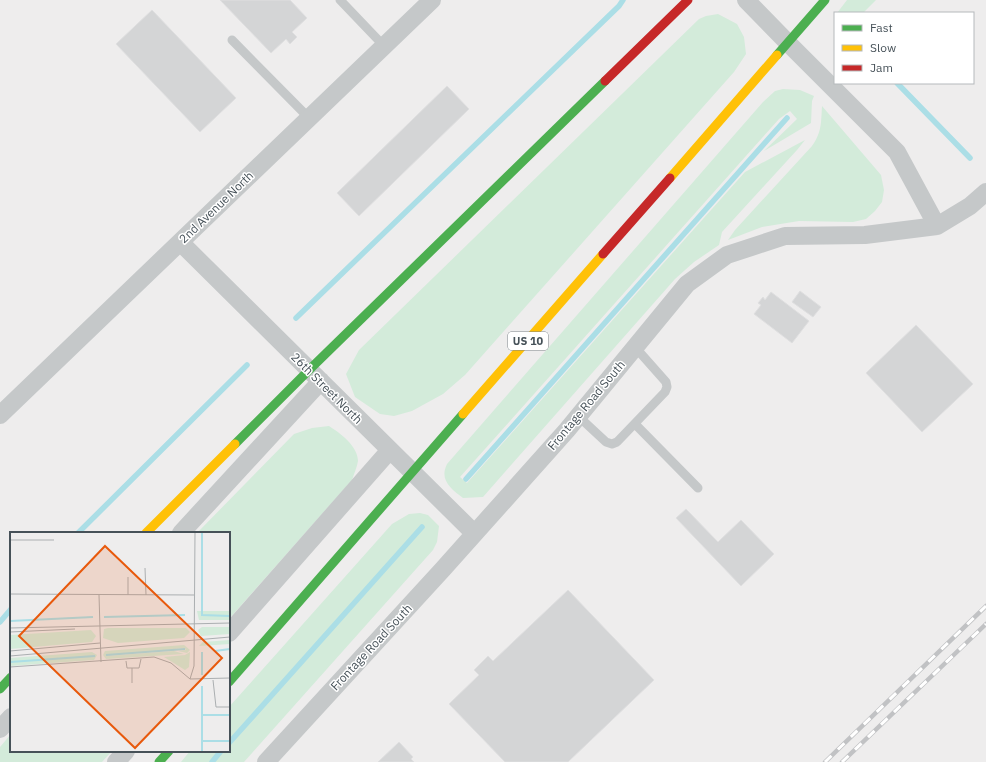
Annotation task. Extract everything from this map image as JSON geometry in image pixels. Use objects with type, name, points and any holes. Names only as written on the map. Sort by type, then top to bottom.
[{"type":"main road","points":[[147,532],[315,376],[688,0]]},
{"type":"main road","name":"US 10","points":[[230,681],[826,0]]},
{"type":"main road","points":[[0,689],[10,678]]},
{"type":"main road","points":[[159,762],[168,752]]},
{"type":"street","name":"2nd Avenue North","points":[[0,415],[432,0]]},
{"type":"street","points":[[746,0],[897,152],[937,226]]},
{"type":"street","name":"Frontage Road South","points":[[266,762],[443,569],[578,416],[687,284],[727,254],[785,236],[865,235],[937,226],[970,206],[986,192]]},
{"type":"street","name":"26th Street North","points":[[180,242],[474,533]]},
{"type":"street","points":[[182,532],[315,376]]},
{"type":"street","points":[[230,633],[390,450]]},
{"type":"street","points":[[0,729],[10,718]]},
{"type":"street","points":[[116,762],[125,752]]},
{"type":"lane","points":[[340,0],[384,46]]},
{"type":"lane","points":[[232,40],[309,118]]},
{"type":"lane","points":[[578,416],[606,442],[612,444],[617,442],[665,392],[667,387],[666,382],[635,347]]},
{"type":"lane","points":[[635,424],[698,488]]},
{"type":"green space","points":[[847,0],[876,0],[864,12],[838,12]]},
{"type":"green space","points":[[718,14],[737,24],[744,37],[746,54],[734,72],[465,375],[443,394],[412,411],[394,416],[380,414],[355,397],[346,374],[359,350],[699,19]]},
{"type":"green space","points":[[783,89],[800,90],[814,96],[812,101],[811,123],[764,151],[797,119],[790,111],[779,119],[460,477],[467,483],[745,172],[805,140],[722,232],[719,245],[694,262],[675,279],[483,497],[463,498],[459,495],[451,488],[445,479],[444,475],[447,464],[763,102],[775,91]]},
{"type":"green space","points":[[822,106],[881,175],[884,190],[882,202],[866,219],[853,222],[799,221],[762,227],[728,240],[735,230],[812,146],[818,136]]},
{"type":"green space","points":[[329,426],[348,440],[352,445],[358,461],[352,480],[230,618],[230,532],[198,532],[294,434],[312,428]]},
{"type":"green space","points":[[420,513],[428,515],[439,526],[437,542],[433,550],[244,762],[181,762],[189,752],[230,752],[230,706],[392,524],[409,514]]},
{"type":"green space","points":[[10,735],[10,752],[111,752],[102,762],[0,762],[0,747]]},
{"type":"building","points":[[220,0],[290,0],[307,18],[292,32],[297,37],[290,44],[286,39],[271,53]]},
{"type":"building","points":[[152,10],[236,98],[200,132],[116,44]]},
{"type":"building","points":[[447,86],[469,109],[359,216],[337,193]]},
{"type":"building","points":[[800,291],[821,307],[813,317],[792,302]]},
{"type":"building","points":[[771,292],[809,321],[792,343],[754,314],[761,305],[758,303],[763,297],[765,300]]},
{"type":"building","points":[[916,325],[973,384],[922,432],[866,373]]},
{"type":"building","points":[[686,509],[718,542],[741,520],[774,554],[741,586],[676,518]]},
{"type":"building","points":[[568,590],[654,680],[568,762],[505,762],[449,704],[479,675],[474,670],[488,656],[493,661]]},
{"type":"building","points":[[399,742],[413,757],[411,759],[414,762],[378,762]]},
{"type":"waterway","points":[[296,318],[619,6],[623,0]]},
{"type":"waterway","points":[[898,84],[970,158]]},
{"type":"waterway","points":[[466,479],[787,118]]},
{"type":"waterway","points":[[79,532],[247,365]]},
{"type":"waterway","points":[[230,742],[422,527]]},
{"type":"waterway","points":[[0,622],[10,610]]},
{"type":"waterway","points":[[212,762],[220,752]]},
{"type":"railway","points":[[825,762],[986,606]]},
{"type":"railway","points":[[842,762],[986,624]]},
{"type":"traffic: fast","points":[[777,55],[825,0]]},
{"type":"traffic: fast","points":[[235,444],[605,81]]},
{"type":"traffic: fast","points":[[230,681],[463,414]]},
{"type":"traffic: fast","points":[[0,689],[10,678]]},
{"type":"traffic: fast","points":[[159,762],[168,752]]},
{"type":"traffic: slow","points":[[670,178],[777,55]]},
{"type":"traffic: slow","points":[[463,414],[603,254]]},
{"type":"traffic: slow","points":[[147,532],[235,444]]},
{"type":"traffic: jam","points":[[605,81],[688,0]]},
{"type":"traffic: jam","points":[[603,254],[670,178]]}]
